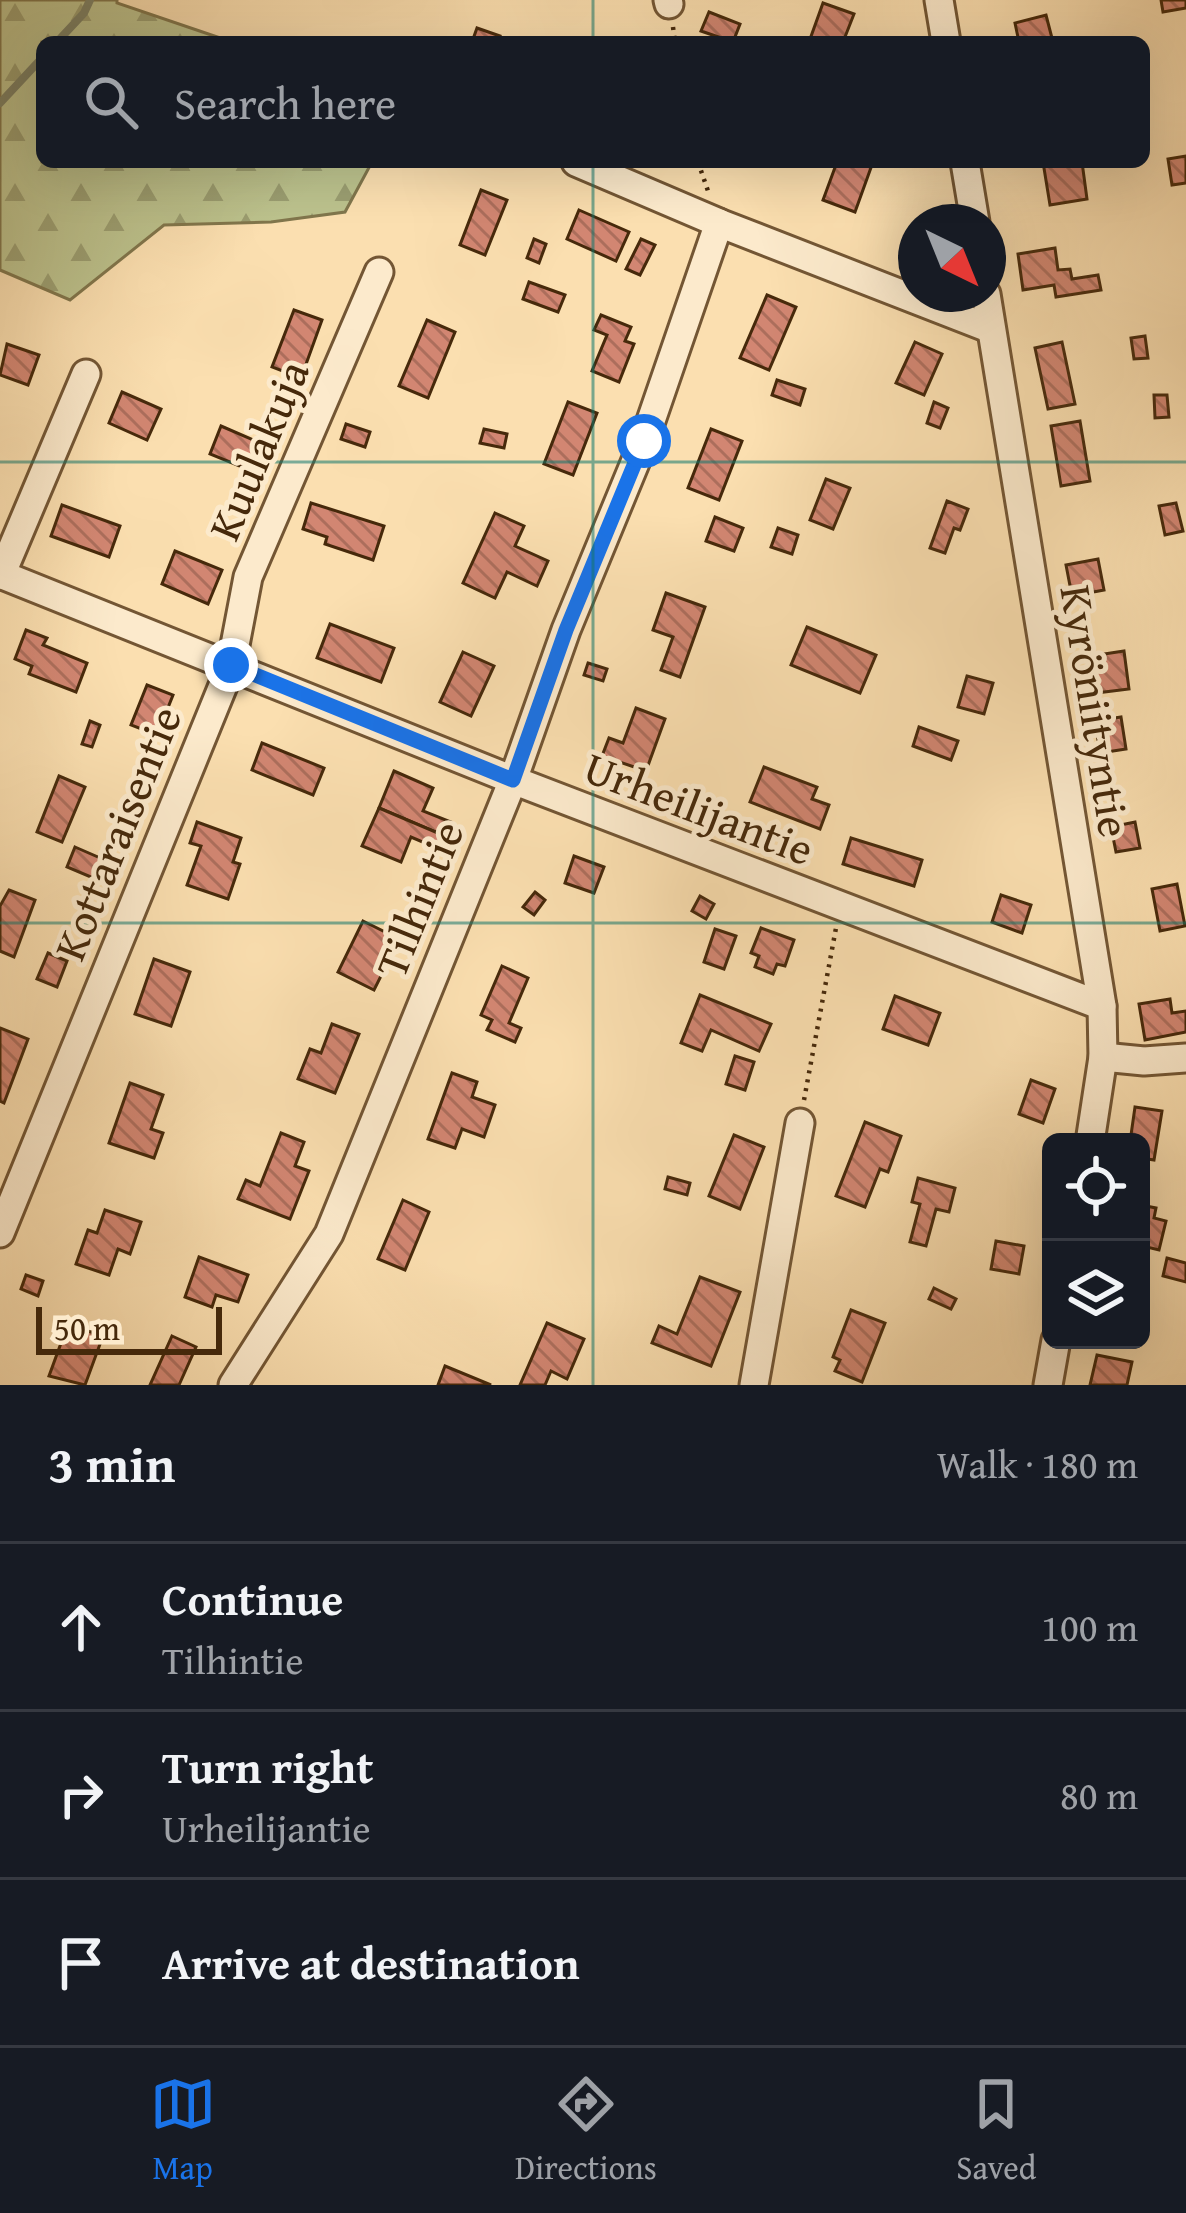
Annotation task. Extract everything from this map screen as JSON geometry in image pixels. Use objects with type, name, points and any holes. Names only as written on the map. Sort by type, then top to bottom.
[{"type":"street","points":[[939,0],[945,36]]},
{"type":"street","points":[[590,168],[719,224],[991,329]]},
{"type":"street","points":[[966,168],[972,204]]},
{"type":"street","name":"Tilhintie","points":[[233,1385],[329,1234],[644,441],[719,224]]},
{"type":"street","name":"Kuulakuja","points":[[231,665],[248,577],[380,272]]},
{"type":"street","name":"Kyröniityntie","points":[[989,312],[1102,1006],[1103,1057],[1091,1133]]},
{"type":"street","points":[[0,574],[86,374]]},
{"type":"street","name":"Urheilijantie","points":[[0,574],[839,908],[1102,1006]]},
{"type":"street","name":"Kottaraisentie","points":[[0,1233],[231,665]]},
{"type":"street","points":[[1103,1057],[1186,1058]]},
{"type":"street","points":[[754,1385],[800,1123]]},
{"type":"street","points":[[1048,1385],[1054,1349]]},
{"type":"path","points":[[800,1123],[839,908]]},
{"type":"green space","points":[[0,0],[117,0],[214,36],[36,36],[36,168],[369,168],[345,212],[271,222],[164,225],[70,300],[0,270]]},
{"type":"building","points":[[1161,0],[1186,0],[1186,8],[1163,12]]},
{"type":"building","points":[[823,3],[854,14],[845,36],[811,36]]},
{"type":"building","points":[[709,12],[740,24],[735,36],[701,31]]},
{"type":"building","points":[[1046,15],[1051,36],[1018,36],[1015,23]]},
{"type":"building","points":[[477,28],[500,36],[474,36]]},
{"type":"building","points":[[1186,156],[1186,183],[1172,185],[1168,159]]},
{"type":"building","points":[[835,168],[871,168],[855,212],[823,200]]},
{"type":"building","points":[[1044,168],[1083,168],[1087,199],[1050,205]]},
{"type":"building","points":[[481,190],[507,200],[485,255],[460,245]]},
{"type":"building","points":[[579,210],[629,232],[616,261],[567,239]]},
{"type":"building","points":[[534,239],[546,244],[539,263],[527,258]]},
{"type":"building","points":[[641,239],[655,245],[640,275],[626,269]]},
{"type":"building","points":[[1055,248],[1058,270],[1070,269],[1072,279],[1098,275],[1101,290],[1056,297],[1054,285],[1023,290],[1018,254]]},
{"type":"building","points":[[529,282],[565,295],[558,312],[523,299]]},
{"type":"building","points":[[767,295],[796,307],[769,370],[740,358]]},
{"type":"building","points":[[294,310],[322,320],[301,378],[272,367]]},
{"type":"building","points":[[601,315],[631,327],[625,341],[634,344],[619,382],[592,371],[607,335],[594,330]]},
{"type":"building","points":[[427,320],[455,332],[428,398],[399,386]]},
{"type":"building","points":[[1145,336],[1148,358],[1134,359],[1131,338]]},
{"type":"building","points":[[915,342],[942,354],[924,395],[896,383]]},
{"type":"building","points":[[1062,342],[1075,404],[1048,409],[1035,348]]},
{"type":"building","points":[[7,344],[39,355],[28,385],[0,375]]},
{"type":"building","points":[[777,380],[805,389],[800,405],[772,395]]},
{"type":"building","points":[[122,392],[161,409],[147,440],[109,423]]},
{"type":"building","points":[[1154,395],[1167,395],[1169,417],[1155,418]]},
{"type":"building","points":[[568,402],[597,413],[573,475],[544,464]]},
{"type":"building","points":[[934,402],[948,408],[940,428],[927,423]]},
{"type":"building","points":[[1080,421],[1090,481],[1061,486],[1051,426]]},
{"type":"building","points":[[346,424],[370,432],[365,447],[341,439]]},
{"type":"building","points":[[221,426],[258,442],[247,469],[210,454]]},
{"type":"building","points":[[484,429],[507,434],[504,448],[480,443]]},
{"type":"building","points":[[711,429],[742,441],[719,500],[688,488]]},
{"type":"building","points":[[826,479],[850,488],[833,529],[810,520]]},
{"type":"building","points":[[947,501],[968,509],[960,530],[954,528],[945,553],[930,548]]},
{"type":"building","points":[[311,503],[384,526],[373,560],[325,544],[327,537],[303,529]]},
{"type":"building","points":[[1176,503],[1183,531],[1165,535],[1159,506]]},
{"type":"building","points":[[62,505],[120,526],[109,557],[51,536]]},
{"type":"building","points":[[495,513],[524,526],[515,546],[548,561],[537,586],[507,572],[495,598],[463,583]]},
{"type":"building","points":[[715,517],[743,528],[734,551],[706,541]]},
{"type":"building","points":[[778,528],[798,535],[792,554],[771,547]]},
{"type":"building","points":[[175,551],[222,570],[208,604],[162,584]]},
{"type":"building","points":[[1098,559],[1104,590],[1072,596],[1066,565]]},
{"type":"building","points":[[666,593],[705,607],[680,677],[661,670],[673,637],[653,630]]},
{"type":"building","points":[[330,624],[394,648],[381,682],[317,658]]},
{"type":"building","points":[[807,627],[876,655],[860,693],[791,665]]},
{"type":"building","points":[[26,630],[47,638],[43,645],[87,663],[76,692],[29,674],[32,666],[15,659]]},
{"type":"building","points":[[1124,651],[1129,689],[1096,693],[1091,656]]},
{"type":"building","points":[[463,652],[494,666],[471,716],[440,702]]},
{"type":"building","points":[[588,663],[607,669],[603,681],[584,675]]},
{"type":"building","points":[[967,676],[993,683],[984,714],[958,707]]},
{"type":"building","points":[[147,685],[173,695],[157,735],[131,725]]},
{"type":"building","points":[[636,708],[665,719],[646,771],[602,756],[609,738],[623,743]]},
{"type":"building","points":[[1121,717],[1126,749],[1100,753],[1095,721]]},
{"type":"building","points":[[90,721],[100,725],[92,747],[82,744]]},
{"type":"building","points":[[919,727],[958,741],[951,760],[913,746]]},
{"type":"building","points":[[262,743],[324,768],[313,795],[252,770]]},
{"type":"building","points":[[764,767],[817,787],[812,799],[829,805],[820,829],[750,802]]},
{"type":"building","points":[[394,771],[433,788],[423,811],[451,822],[445,836],[379,808]]},
{"type":"building","points":[[59,776],[85,787],[62,842],[37,832]]},
{"type":"building","points":[[379,808],[445,836],[439,849],[411,837],[401,862],[362,846]]},
{"type":"building","points":[[197,822],[241,838],[233,862],[240,864],[228,899],[187,885],[201,846],[190,843]]},
{"type":"building","points":[[1135,822],[1140,848],[1116,852],[1111,827]]},
{"type":"building","points":[[851,838],[922,860],[914,886],[843,864]]},
{"type":"building","points":[[75,847],[107,861],[98,880],[67,867]]},
{"type":"building","points":[[574,856],[604,867],[594,893],[565,883]]},
{"type":"building","points":[[1177,884],[1185,926],[1160,931],[1152,889]]},
{"type":"building","points":[[9,890],[35,900],[14,957],[0,951],[0,906]]},
{"type":"building","points":[[535,892],[545,900],[534,915],[523,907]]},
{"type":"building","points":[[1001,895],[1031,905],[1022,933],[992,922]]},
{"type":"building","points":[[700,896],[714,904],[706,919],[692,911]]},
{"type":"building","points":[[363,921],[391,935],[377,964],[385,968],[374,990],[338,972]]},
{"type":"building","points":[[761,928],[794,940],[785,966],[777,964],[773,974],[755,967],[759,956],[751,953]]},
{"type":"building","points":[[715,929],[736,936],[724,969],[704,962]]},
{"type":"building","points":[[48,953],[67,961],[57,987],[37,979]]},
{"type":"building","points":[[154,959],[190,972],[171,1026],[135,1014]]},
{"type":"building","points":[[502,966],[528,978],[509,1023],[521,1028],[515,1042],[487,1030],[492,1020],[481,1015]]},
{"type":"building","points":[[700,995],[771,1024],[759,1051],[711,1030],[702,1051],[681,1043]]},
{"type":"building","points":[[895,996],[940,1013],[928,1045],[883,1029]]},
{"type":"building","points":[[1170,999],[1172,1013],[1186,1011],[1186,1032],[1145,1040],[1139,1004]]},
{"type":"building","points":[[332,1024],[359,1034],[335,1093],[298,1079],[310,1049],[321,1053]]},
{"type":"building","points":[[0,1028],[28,1039],[4,1103],[0,1101]]},
{"type":"building","points":[[735,1056],[754,1062],[745,1090],[726,1084]]},
{"type":"building","points":[[452,1073],[477,1082],[472,1097],[495,1105],[484,1137],[462,1129],[455,1148],[428,1139]]},
{"type":"building","points":[[1031,1080],[1055,1089],[1043,1123],[1019,1114]]},
{"type":"building","points":[[130,1083],[163,1095],[151,1129],[163,1133],[154,1158],[109,1143]]},
{"type":"building","points":[[1135,1107],[1162,1111],[1154,1160],[1150,1159],[1150,1133],[1131,1133]]},
{"type":"building","points":[[865,1122],[901,1136],[888,1172],[880,1169],[865,1207],[836,1196]]},
{"type":"building","points":[[281,1133],[304,1142],[295,1166],[309,1171],[290,1219],[238,1199],[246,1180],[260,1186]]},
{"type":"building","points":[[734,1135],[764,1147],[740,1209],[709,1196]]},
{"type":"building","points":[[668,1177],[690,1183],[687,1195],[665,1189]]},
{"type":"building","points":[[918,1178],[955,1188],[949,1212],[936,1209],[926,1246],[910,1242],[920,1204],[912,1202]]},
{"type":"building","points":[[403,1200],[429,1212],[405,1270],[378,1259]]},
{"type":"building","points":[[1150,1207],[1156,1208],[1154,1218],[1166,1221],[1159,1250],[1150,1248]]},
{"type":"building","points":[[105,1210],[141,1222],[130,1254],[118,1249],[109,1275],[76,1264],[88,1230],[97,1233]]},
{"type":"building","points":[[996,1241],[1024,1246],[1019,1274],[991,1269]]},
{"type":"building","points":[[199,1257],[248,1275],[238,1302],[216,1295],[212,1307],[185,1297]]},
{"type":"building","points":[[1167,1258],[1186,1263],[1186,1282],[1163,1276]]},
{"type":"building","points":[[26,1275],[43,1281],[38,1296],[21,1289]]},
{"type":"building","points":[[700,1277],[740,1292],[711,1366],[652,1343],[659,1326],[677,1334]]},
{"type":"building","points":[[934,1288],[956,1299],[951,1309],[929,1299]]},
{"type":"building","points":[[851,1310],[885,1323],[862,1382],[835,1371],[840,1360],[833,1357]]},
{"type":"building","points":[[547,1323],[584,1339],[567,1379],[551,1371],[545,1385],[520,1385]]},
{"type":"building","points":[[68,1324],[103,1336],[85,1385],[49,1376]]},
{"type":"building","points":[[172,1336],[196,1347],[179,1385],[150,1385]]},
{"type":"building","points":[[1097,1355],[1132,1362],[1127,1385],[1090,1385]]},
{"type":"building","points":[[445,1366],[491,1385],[438,1385]]},
{"type":"waterway","points":[[63,36],[90,0]]},
{"type":"waterway","points":[[0,103],[36,64]]},
{"type":"route","points":[[231,665],[513,780],[566,630],[644,441]]}]
